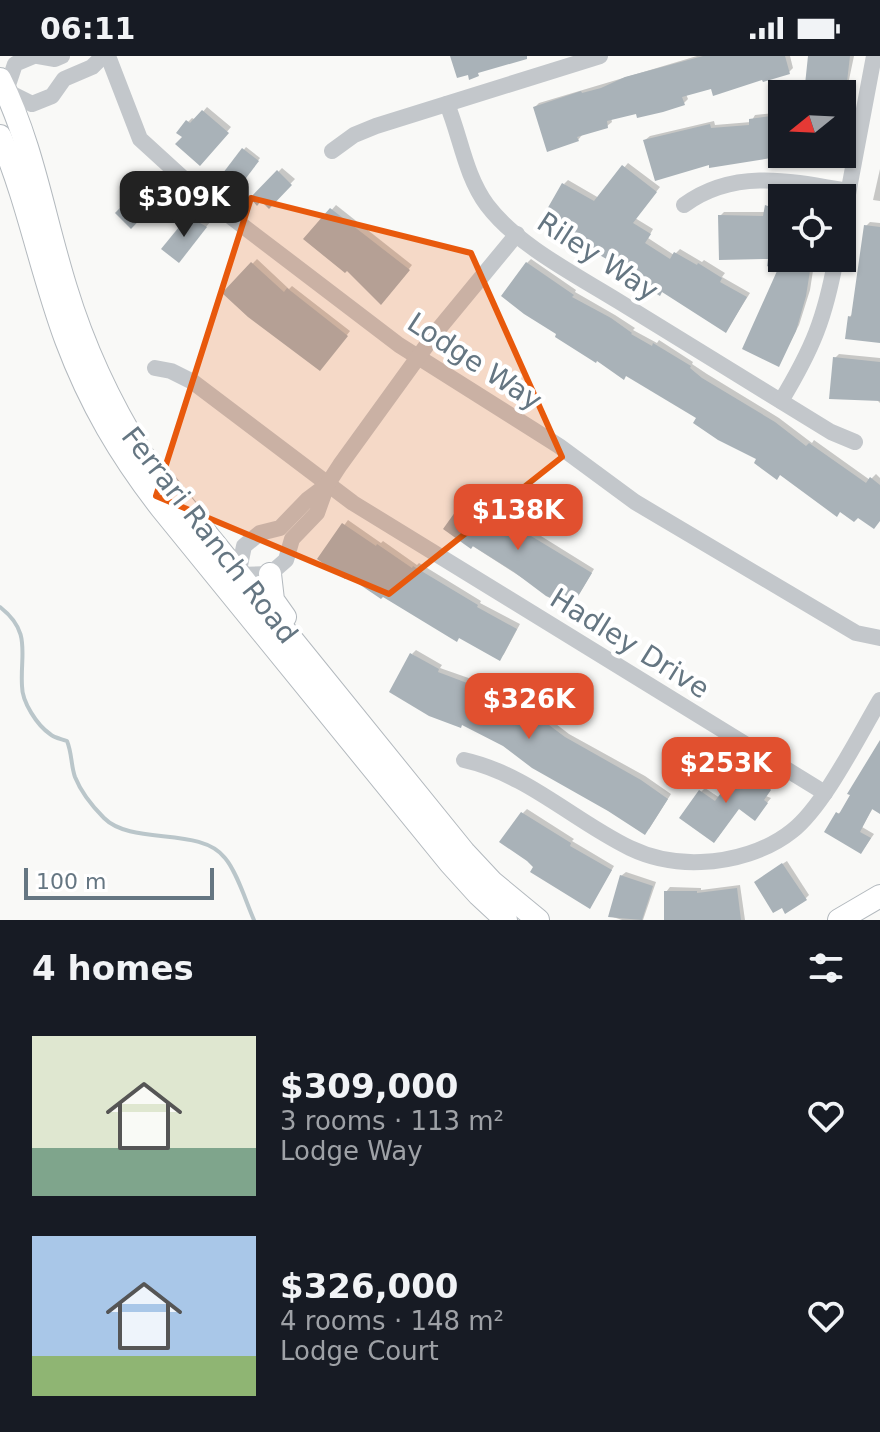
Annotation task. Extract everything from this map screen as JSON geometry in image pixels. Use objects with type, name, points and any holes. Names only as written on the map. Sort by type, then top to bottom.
[{"type":"main road","name":"Ferrari Ranch Road","points":[[2,88],[33,162],[66,287],[101,383],[142,454],[232,581],[450,863],[506,920]]},
{"type":"main road","name":"Ferrari Ranch Road","points":[[0,136],[65,338],[105,429],[144,487],[361,726],[464,852],[492,882],[538,920]]},
{"type":"main road","points":[[270,574],[273,600],[321,661],[361,726]]},
{"type":"main road","points":[[839,920],[880,896]]},
{"type":"street","points":[[64,79],[47,57],[15,64],[2,88],[32,104],[52,96],[64,79],[92,67],[106,56]]},
{"type":"street","name":"Lodge Way","points":[[106,56],[140,139],[197,191],[418,357],[559,446],[635,502],[856,633],[880,638]]},
{"type":"street","points":[[332,151],[365,130],[600,56]]},
{"type":"street","points":[[849,184],[874,56]]},
{"type":"street","name":"Riley Way","points":[[447,104],[474,186],[497,218],[565,269],[831,432],[855,442]]},
{"type":"street","points":[[684,205],[701,192],[758,179],[784,179],[811,184]]},
{"type":"street","points":[[286,534],[286,560],[270,574],[232,581],[244,546],[260,533],[286,534],[317,513],[327,485],[418,357],[517,234]]},
{"type":"street","points":[[781,401],[813,346],[827,306],[833,272]]},
{"type":"street","name":"Hadley Drive","points":[[155,368],[171,371],[193,382],[353,503],[825,793]]},
{"type":"street","points":[[464,760],[487,765],[514,778],[631,849],[675,863],[720,862],[755,852],[793,831],[825,793],[880,700]]},
{"type":"highlighted area","points":[[251,198],[471,253],[562,457],[389,594],[156,496]]},
{"type":"building","points":[[450,56],[527,56],[527,59],[478,73],[479,76],[469,80],[468,75],[457,78]]},
{"type":"building","points":[[703,56],[785,56],[790,74],[713,96],[711,89],[682,97],[685,105],[663,112],[607,121],[608,128],[577,137],[579,141],[547,152],[533,107],[581,91],[601,88],[625,77]]},
{"type":"building","points":[[808,56],[850,56],[847,80],[805,80]]},
{"type":"building","points":[[202,110],[229,133],[200,166],[175,144],[182,137],[176,133],[186,120],[190,123]]},
{"type":"building","points":[[768,116],[768,158],[709,168],[709,165],[655,181],[643,140],[710,124],[711,128],[749,125],[749,119]]},
{"type":"building","points":[[242,148],[259,161],[240,186],[223,173]]},
{"type":"building","points":[[622,165],[657,192],[633,223],[651,234],[645,243],[670,259],[674,252],[698,263],[722,278],[720,282],[747,297],[726,333],[662,292],[660,296],[641,284],[643,280],[549,226],[551,224],[542,218],[562,183],[594,201]]},
{"type":"building","points":[[277,170],[292,185],[269,209],[261,201],[257,206],[250,198]]},
{"type":"building","points":[[145,182],[161,197],[131,229],[115,213]]},
{"type":"building","points":[[765,205],[768,206],[768,259],[719,260],[718,215],[763,216]]},
{"type":"building","points":[[330,208],[410,270],[381,305],[347,271],[345,273],[303,239]]},
{"type":"building","points":[[188,216],[207,227],[179,263],[161,249]]},
{"type":"building","points":[[864,225],[880,227],[880,343],[845,339]]},
{"type":"building","points":[[251,262],[284,292],[287,288],[348,336],[320,371],[248,317],[222,293]]},
{"type":"building","points":[[526,262],[574,295],[572,297],[611,318],[631,334],[652,346],[653,343],[691,366],[702,378],[775,422],[806,446],[809,443],[866,483],[870,477],[880,485],[880,521],[874,529],[858,518],[854,522],[840,512],[837,517],[780,475],[777,480],[754,463],[756,459],[693,423],[696,418],[626,376],[624,380],[555,337],[556,334],[501,296]]},
{"type":"building","points":[[777,272],[810,272],[796,331],[779,367],[742,349]]},
{"type":"building","points":[[833,357],[880,362],[880,401],[829,399]]},
{"type":"building","points":[[468,494],[592,573],[571,608],[546,596],[514,572],[473,546],[471,549],[443,529]]},
{"type":"building","points":[[342,523],[517,629],[500,661],[459,638],[457,642],[347,576],[345,579],[317,559]]},
{"type":"building","points":[[410,653],[439,669],[438,672],[521,704],[565,737],[668,799],[645,835],[532,768],[503,746],[462,725],[461,728],[429,716],[389,692]]},
{"type":"building","points":[[880,740],[880,814],[872,809],[860,832],[871,838],[861,854],[824,832],[836,812],[839,814],[850,795],[847,794]]},
{"type":"building","points":[[740,767],[771,790],[764,800],[768,803],[755,821],[739,809],[714,843],[679,818],[699,790],[715,801]]},
{"type":"building","points":[[521,812],[612,870],[590,909],[530,872],[533,867],[527,861],[499,842]]},
{"type":"building","points":[[782,863],[807,900],[785,914],[782,908],[773,913],[754,882]]},
{"type":"building","points":[[620,875],[653,886],[642,920],[608,917]]},
{"type":"building","points":[[737,888],[741,920],[664,920],[664,891],[697,893]]},
{"type":"waterway","points":[[0,607],[17,625],[20,634],[22,686],[27,706],[45,730],[67,741],[75,777],[92,804],[104,818],[131,832],[200,842],[214,848],[233,871],[254,920]]}]
